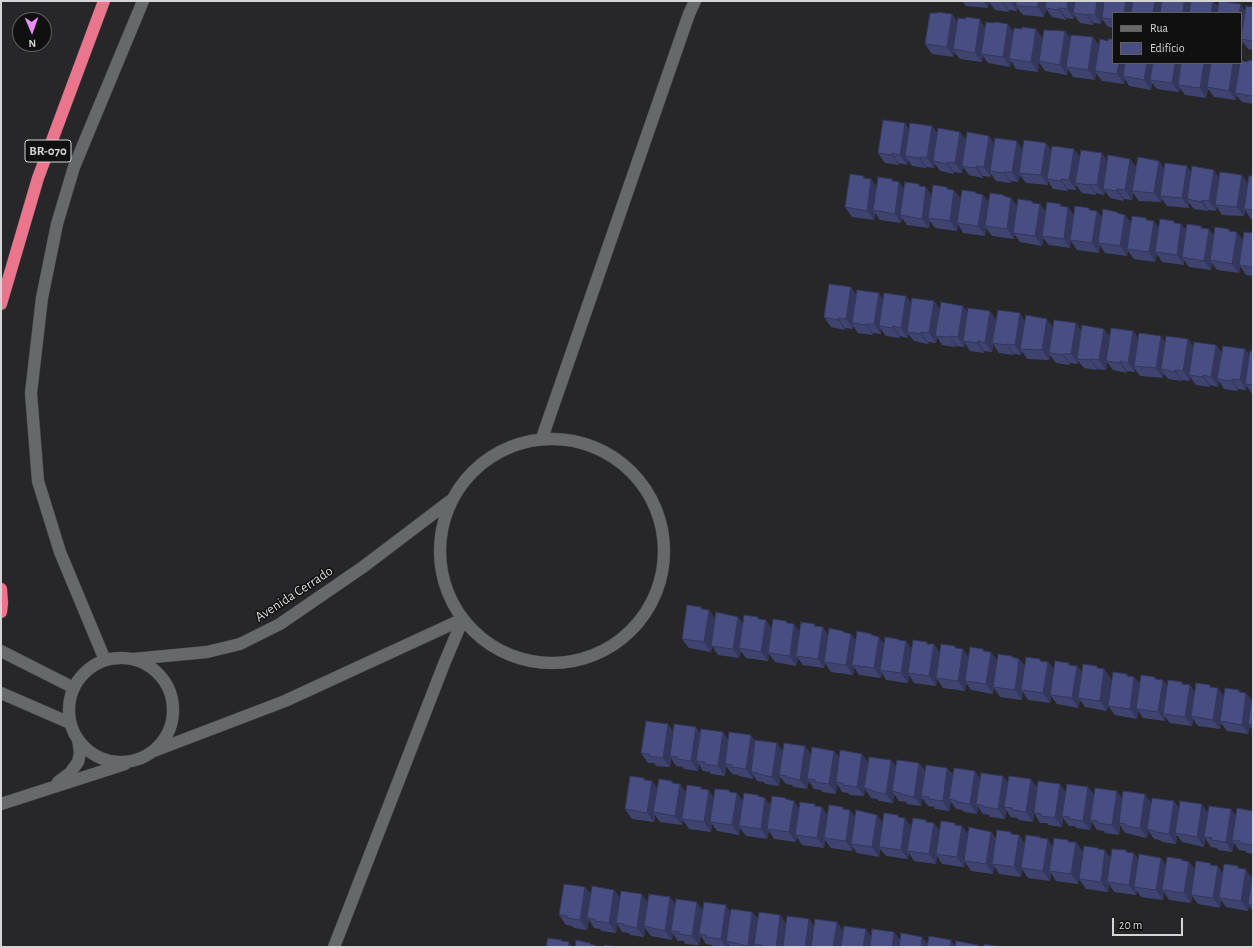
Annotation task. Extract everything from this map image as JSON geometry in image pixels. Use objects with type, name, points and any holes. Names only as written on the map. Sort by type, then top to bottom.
[{"type":"highway","name":"BR-070","points":[[1,304],[38,178],[104,1]]},
{"type":"highway","points":[[1,589],[1,612]]},
{"type":"street","points":[[105,660],[60,552],[38,481],[30,393],[42,298],[57,224],[72,174],[143,1]]},
{"type":"street","points":[[542,438],[694,1]]},
{"type":"street","name":"Avenida Cerrado","points":[[450,501],[439,537],[441,576],[456,611],[482,640],[516,658],[554,664],[592,656],[622,639],[647,613],[662,581],[666,546],[659,511],[641,481],[615,457],[580,441],[542,438],[504,448],[479,465],[473,470],[450,501],[363,567],[280,624],[240,644],[207,652],[133,659],[115,658],[105,660],[84,674],[74,688],[69,706],[70,723],[78,739],[90,752],[105,760],[123,763],[140,759],[154,751],[285,701],[463,619]]},
{"type":"street","points":[[334,947],[444,664],[463,619]]},
{"type":"street","points":[[1,651],[74,688]]},
{"type":"street","name":"Avenida Cerrado","points":[[133,659],[148,665],[161,676],[170,690],[174,707],[172,724],[166,739],[154,751]]},
{"type":"street","points":[[1,693],[70,723]]},
{"type":"street","points":[[45,790],[70,774],[78,762],[80,753],[78,739]]},
{"type":"street","points":[[1,804],[140,759]]},
{"type":"building","points":[[1016,1],[1038,1],[1038,7],[1016,6]]},
{"type":"building","points":[[1046,1],[1068,1],[1067,9],[1059,8],[1059,10],[1045,8]]},
{"type":"building","points":[[1075,1],[1097,1],[1095,15],[1073,13]]},
{"type":"building","points":[[1104,1],[1126,1],[1124,12],[1112,12],[1112,19],[1102,18]]},
{"type":"building","points":[[1133,1],[1155,1],[1153,12],[1131,12]]},
{"type":"building","points":[[1162,1],[1184,1],[1183,12],[1160,12]]},
{"type":"building","points":[[1191,1],[1213,1],[1211,12],[1189,12]]},
{"type":"building","points":[[1219,1],[1241,4],[1239,12],[1217,12]]},
{"type":"building","points":[[1246,6],[1253,7],[1253,41],[1242,39]]},
{"type":"building","points":[[938,12],[952,14],[947,47],[925,44],[930,13]]},
{"type":"building","points":[[966,17],[980,19],[975,53],[953,49],[958,18],[966,19]]},
{"type":"building","points":[[986,22],[1008,24],[1003,57],[981,54]]},
{"type":"building","points":[[1022,27],[1036,29],[1031,62],[1009,59],[1014,28],[1022,29]]},
{"type":"building","points":[[1044,30],[1065,31],[1060,65],[1039,61]]},
{"type":"building","points":[[1071,35],[1093,37],[1088,70],[1066,67]]},
{"type":"building","points":[[1100,39],[1108,41],[1108,39],[1112,39],[1112,64],[1119,64],[1117,74],[1095,71]]},
{"type":"building","points":[[1248,60],[1253,61],[1253,96],[1235,93],[1240,64],[1242,64],[1242,61],[1248,62]]},
{"type":"building","points":[[1125,64],[1147,64],[1144,80],[1123,76]]},
{"type":"building","points":[[1153,64],[1175,64],[1172,83],[1150,80]]},
{"type":"building","points":[[1181,64],[1204,64],[1200,88],[1178,85]]},
{"type":"building","points":[[1211,64],[1233,64],[1229,91],[1207,87]]},
{"type":"building","points":[[883,120],[905,123],[900,155],[892,153],[892,155],[878,153]]},
{"type":"building","points":[[910,123],[932,126],[927,158],[905,156]]},
{"type":"building","points":[[938,128],[960,132],[955,163],[947,162],[947,164],[933,161]]},
{"type":"building","points":[[967,132],[989,136],[984,167],[976,166],[976,168],[962,166]]},
{"type":"building","points":[[995,138],[1017,141],[1012,172],[1004,173],[990,171]]},
{"type":"building","points":[[1024,140],[1046,143],[1041,175],[1019,173]]},
{"type":"building","points":[[1052,146],[1074,149],[1069,180],[1061,179],[1061,181],[1047,179]]},
{"type":"building","points":[[1081,150],[1102,153],[1097,185],[1075,183]]},
{"type":"building","points":[[1108,155],[1130,159],[1125,190],[1117,189],[1117,191],[1103,189]]},
{"type":"building","points":[[1138,157],[1159,161],[1154,193],[1132,191]]},
{"type":"building","points":[[1165,163],[1187,166],[1182,198],[1160,196]]},
{"type":"building","points":[[1192,166],[1214,170],[1209,201],[1202,200],[1201,202],[1187,199]]},
{"type":"building","points":[[1220,172],[1242,175],[1237,207],[1215,205]]},
{"type":"building","points":[[850,174],[864,176],[863,178],[871,179],[867,211],[845,207]]},
{"type":"building","points":[[1249,176],[1253,176],[1253,210],[1244,209]]},
{"type":"building","points":[[878,177],[892,179],[892,181],[899,182],[895,214],[873,210]]},
{"type":"building","points":[[905,182],[919,184],[919,186],[926,187],[922,219],[900,215]]},
{"type":"building","points":[[933,185],[947,187],[947,189],[954,190],[950,221],[928,218]]},
{"type":"building","points":[[962,190],[976,192],[975,193],[983,195],[978,226],[957,223]]},
{"type":"building","points":[[990,193],[1004,195],[1003,196],[1011,198],[1007,229],[985,226]]},
{"type":"building","points":[[1018,199],[1040,204],[1035,236],[1013,233]]},
{"type":"building","points":[[1047,202],[1061,204],[1060,206],[1068,207],[1064,239],[1042,236]]},
{"type":"building","points":[[1075,206],[1097,211],[1092,243],[1070,240]]},
{"type":"building","points":[[1103,209],[1125,215],[1120,246],[1098,243]]},
{"type":"building","points":[[1132,216],[1154,221],[1149,252],[1127,249]]},
{"type":"building","points":[[1160,219],[1174,221],[1174,223],[1181,224],[1177,255],[1155,252]]},
{"type":"building","points":[[1187,224],[1209,229],[1204,261],[1182,257]]},
{"type":"building","points":[[1215,227],[1237,232],[1232,264],[1210,260]]},
{"type":"building","points":[[1244,232],[1253,233],[1253,267],[1239,265]]},
{"type":"building","points":[[829,284],[851,287],[846,319],[838,318],[838,320],[824,317]]},
{"type":"building","points":[[857,290],[879,293],[874,324],[866,325],[852,323]]},
{"type":"building","points":[[884,293],[906,296],[901,328],[893,326],[893,328],[879,326]]},
{"type":"building","points":[[912,298],[934,301],[929,333],[921,332],[921,334],[907,332]]},
{"type":"building","points":[[941,302],[963,306],[958,337],[935,336]]},
{"type":"building","points":[[968,308],[990,311],[985,343],[978,341],[977,343],[963,341]]},
{"type":"building","points":[[998,310],[1020,313],[1015,345],[992,343]]},
{"type":"building","points":[[1026,315],[1047,319],[1042,350],[1020,349]]},
{"type":"building","points":[[1054,320],[1076,323],[1071,354],[1063,355],[1049,353]]},
{"type":"building","points":[[1082,325],[1104,329],[1099,360],[1077,359]]},
{"type":"building","points":[[1111,328],[1133,331],[1128,363],[1120,361],[1120,363],[1106,361]]},
{"type":"building","points":[[1139,333],[1161,336],[1156,368],[1134,366]]},
{"type":"building","points":[[1166,336],[1188,339],[1183,371],[1175,370],[1175,372],[1161,369]]},
{"type":"building","points":[[1194,342],[1216,345],[1211,377],[1203,375],[1203,377],[1189,375]]},
{"type":"building","points":[[1223,346],[1245,349],[1240,380],[1232,379],[1232,381],[1217,379]]},
{"type":"building","points":[[1250,351],[1253,351],[1253,385],[1245,384]]},
{"type":"building","points":[[687,605],[709,610],[704,642],[682,639]]},
{"type":"building","points":[[716,612],[738,617],[733,649],[711,646]]},
{"type":"building","points":[[744,615],[766,620],[761,652],[739,648]]},
{"type":"building","points":[[773,619],[794,624],[790,656],[768,653]]},
{"type":"building","points":[[801,622],[823,627],[818,659],[796,656]]},
{"type":"building","points":[[829,628],[851,634],[846,665],[824,662]]},
{"type":"building","points":[[857,631],[879,637],[874,668],[852,665]]},
{"type":"building","points":[[885,637],[906,641],[901,673],[880,670]]},
{"type":"building","points":[[913,640],[927,642],[926,644],[934,644],[929,676],[908,673]]},
{"type":"building","points":[[941,644],[963,649],[958,681],[936,678]]},
{"type":"building","points":[[970,647],[991,652],[986,684],[965,681]]},
{"type":"building","points":[[998,654],[1012,656],[1019,659],[1015,690],[993,687]]},
{"type":"building","points":[[1026,657],[1048,662],[1043,693],[1021,690]]},
{"type":"building","points":[[1055,661],[1077,666],[1072,698],[1050,695]]},
{"type":"building","points":[[1083,664],[1097,666],[1097,668],[1104,669],[1100,701],[1078,698]]},
{"type":"building","points":[[1113,672],[1127,674],[1127,676],[1134,677],[1130,709],[1108,706]]},
{"type":"building","points":[[1141,675],[1163,680],[1158,712],[1136,709]]},
{"type":"building","points":[[1168,680],[1190,685],[1185,717],[1163,714]]},
{"type":"building","points":[[1196,683],[1218,688],[1213,720],[1191,716]]},
{"type":"building","points":[[1225,688],[1239,690],[1239,692],[1246,693],[1242,725],[1220,721]]},
{"type":"building","points":[[1253,692],[1253,725],[1248,724]]},
{"type":"building","points":[[646,721],[668,724],[663,758],[641,753]]},
{"type":"building","points":[[674,724],[696,727],[691,761],[677,759],[677,757],[670,756]]},
{"type":"building","points":[[701,729],[723,732],[718,766],[696,761]]},
{"type":"building","points":[[729,732],[751,735],[746,769],[732,767],[732,765],[725,764]]},
{"type":"building","points":[[755,740],[777,743],[772,777],[751,772]]},
{"type":"building","points":[[784,743],[805,746],[800,780],[779,775]]},
{"type":"building","points":[[812,747],[834,751],[829,784],[807,779]]},
{"type":"building","points":[[840,750],[862,754],[857,787],[843,785],[843,783],[836,782]]},
{"type":"building","points":[[869,757],[891,760],[886,794],[864,788]]},
{"type":"building","points":[[897,760],[919,763],[914,797],[892,791]]},
{"type":"building","points":[[926,765],[947,768],[943,801],[928,799],[929,797],[921,796]]},
{"type":"building","points":[[954,768],[975,771],[970,804],[949,799]]},
{"type":"building","points":[[981,773],[1003,776],[998,809],[976,804]]},
{"type":"building","points":[[630,776],[652,781],[647,813],[625,809]]},
{"type":"building","points":[[1009,776],[1031,779],[1026,812],[1004,807]]},
{"type":"building","points":[[659,779],[680,784],[675,816],[653,812]]},
{"type":"building","points":[[1038,781],[1060,784],[1055,818],[1041,816],[1041,814],[1034,813]]},
{"type":"building","points":[[1067,784],[1088,787],[1083,821],[1069,819],[1070,817],[1062,816]]},
{"type":"building","points":[[687,785],[709,790],[704,822],[682,819]]},
{"type":"building","points":[[1095,788],[1117,791],[1112,825],[1090,820]]},
{"type":"building","points":[[715,789],[729,790],[729,792],[737,793],[732,825],[710,822]]},
{"type":"building","points":[[1123,791],[1145,794],[1140,828],[1126,826],[1126,824],[1119,823]]},
{"type":"building","points":[[744,793],[758,795],[765,798],[761,829],[739,826]]},
{"type":"building","points":[[772,796],[794,801],[789,832],[767,829]]},
{"type":"building","points":[[1152,798],[1174,801],[1169,834],[1147,829]]},
{"type":"building","points":[[1180,801],[1202,804],[1197,837],[1175,833]]},
{"type":"building","points":[[800,802],[815,804],[814,806],[822,807],[817,838],[795,835]]},
{"type":"building","points":[[829,805],[843,807],[842,809],[850,810],[846,841],[824,838]]},
{"type":"building","points":[[1209,806],[1231,809],[1226,842],[1211,840],[1212,838],[1204,837]]},
{"type":"building","points":[[1237,808],[1253,811],[1253,845],[1232,840]]},
{"type":"building","points":[[856,810],[877,815],[872,847],[851,844]]},
{"type":"building","points":[[884,813],[898,815],[898,817],[905,818],[901,850],[879,847]]},
{"type":"building","points":[[913,818],[934,823],[929,854],[907,851]]},
{"type":"building","points":[[941,821],[955,823],[954,825],[962,826],[957,857],[936,854]]},
{"type":"building","points":[[969,827],[991,832],[986,864],[964,861]]},
{"type":"building","points":[[997,830],[1019,835],[1014,867],[992,864]]},
{"type":"building","points":[[1026,835],[1048,839],[1043,871],[1021,868]]},
{"type":"building","points":[[1054,838],[1068,840],[1068,842],[1076,842],[1071,874],[1049,871]]},
{"type":"building","points":[[1084,846],[1105,850],[1101,882],[1079,879]]},
{"type":"building","points":[[1112,849],[1126,850],[1126,852],[1134,853],[1129,885],[1107,882]]},
{"type":"building","points":[[1139,854],[1161,858],[1156,890],[1134,887]]},
{"type":"building","points":[[1167,857],[1182,859],[1181,860],[1189,862],[1184,893],[1162,890]]},
{"type":"building","points":[[1196,861],[1218,866],[1213,898],[1191,895]]},
{"type":"building","points":[[1224,864],[1246,869],[1241,901],[1219,898]]},
{"type":"building","points":[[1253,871],[1253,905],[1248,904]]},
{"type":"building","points":[[564,884],[585,887],[580,920],[559,915]]},
{"type":"building","points":[[592,886],[614,890],[609,923],[587,918]]},
{"type":"building","points":[[621,891],[642,894],[637,928],[616,923]]},
{"type":"building","points":[[649,894],[670,897],[665,931],[644,926]]},
{"type":"building","points":[[676,899],[697,902],[692,936],[671,931]]},
{"type":"building","points":[[704,902],[726,905],[721,939],[706,937],[707,935],[699,934]]},
{"type":"building","points":[[731,909],[752,912],[748,946],[726,941]]},
{"type":"building","points":[[759,912],[780,915],[776,947],[761,947],[762,945],[754,944]]},
{"type":"building","points":[[787,916],[809,919],[805,947],[783,947]]},
{"type":"building","points":[[815,919],[837,922],[833,947],[811,947]]},
{"type":"building","points":[[844,926],[866,929],[863,947],[841,947]]},
{"type":"building","points":[[872,929],[894,932],[892,947],[870,947]]},
{"type":"building","points":[[901,933],[922,937],[921,947],[899,947]]},
{"type":"building","points":[[929,936],[951,940],[950,947],[927,947]]},
{"type":"building","points":[[548,938],[569,942],[568,947],[546,947]]},
{"type":"building","points":[[576,940],[590,943],[597,947],[575,947]]},
{"type":"building","points":[[956,941],[978,945],[977,947],[955,947]]},
{"type":"building","points":[[984,944],[1002,947],[984,947]]},
{"type":"building","points":[[605,945],[616,947],[604,947]]}]
